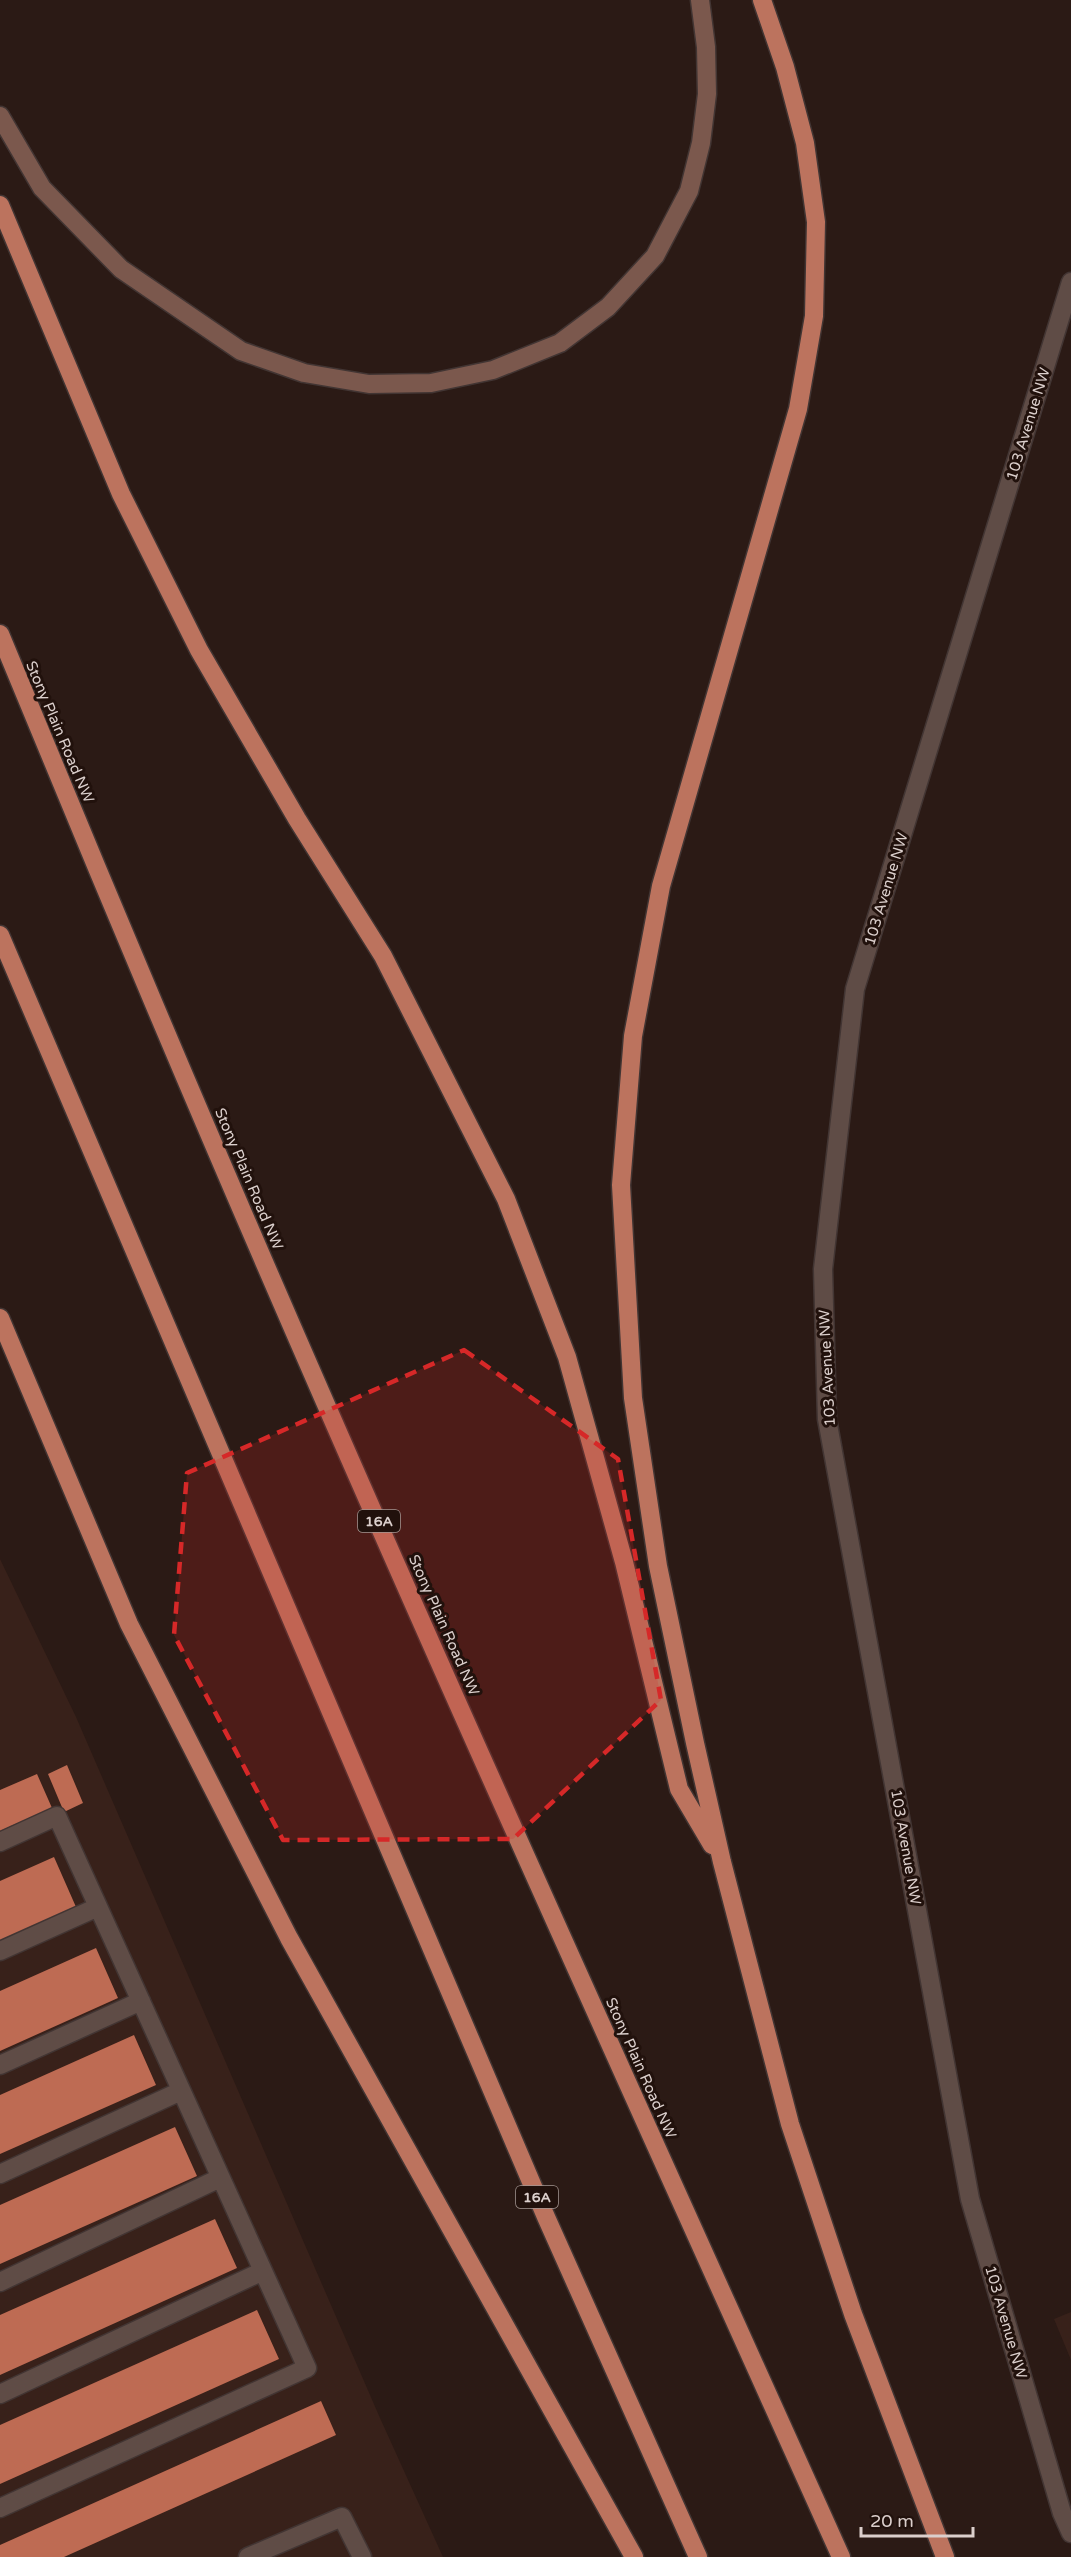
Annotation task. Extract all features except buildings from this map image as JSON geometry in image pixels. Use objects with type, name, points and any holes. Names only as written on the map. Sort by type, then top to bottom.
[{"type":"highway","points":[[762,0],[785,67],[805,143],[816,222],[814,316],[798,409],[661,886],[633,1036],[621,1185],[633,1398],[658,1566],[722,1862],[790,2124],[853,2314],[945,2557]]},
{"type":"highway","points":[[0,205],[121,494],[199,650],[297,819],[383,956],[506,1199],[567,1357],[624,1562],[679,1789],[722,1862]]},
{"type":"highway","name":"Stony Plain Road NW","points":[[0,634],[155,1007],[323,1395],[493,1782],[841,2557]]},
{"type":"highway","name":"16A","points":[[0,935],[537,2195],[698,2557]]},
{"type":"highway","points":[[0,1318],[129,1623],[289,1938],[634,2557]]},
{"type":"highway","points":[[0,1332],[12,1348]]},
{"type":"main road","points":[[0,116],[42,188],[120,269],[241,351],[304,373],[369,384],[431,383],[493,370],[560,343],[608,307],[655,256],[689,191],[701,143],[707,94],[706,47],[700,0]]},
{"type":"street","name":"103 Avenue NW","points":[[1071,282],[855,988],[823,1269],[827,1419],[970,2199],[1071,2533]]},
{"type":"street","points":[[0,1842],[57,1816],[307,2368],[0,2508]]},
{"type":"street","points":[[0,1951],[98,1907]]},
{"type":"street","points":[[0,2065],[141,2001]]},
{"type":"street","points":[[0,2174],[181,2091]]},
{"type":"street","points":[[0,2282],[220,2178]]},
{"type":"street","points":[[0,2394],[263,2271]]},
{"type":"street","points":[[248,2557],[342,2517],[362,2557]]},
{"type":"highlighted area","points":[[464,1350],[618,1459],[661,1700],[513,1839],[283,1840],[174,1635],[187,1473]]},
{"type":"shaded area","points":[[0,1559],[76,1717],[380,2418],[443,2557],[0,2557]]},
{"type":"shaded area","points":[[1071,2312],[1071,2360],[1054,2319]]}]
